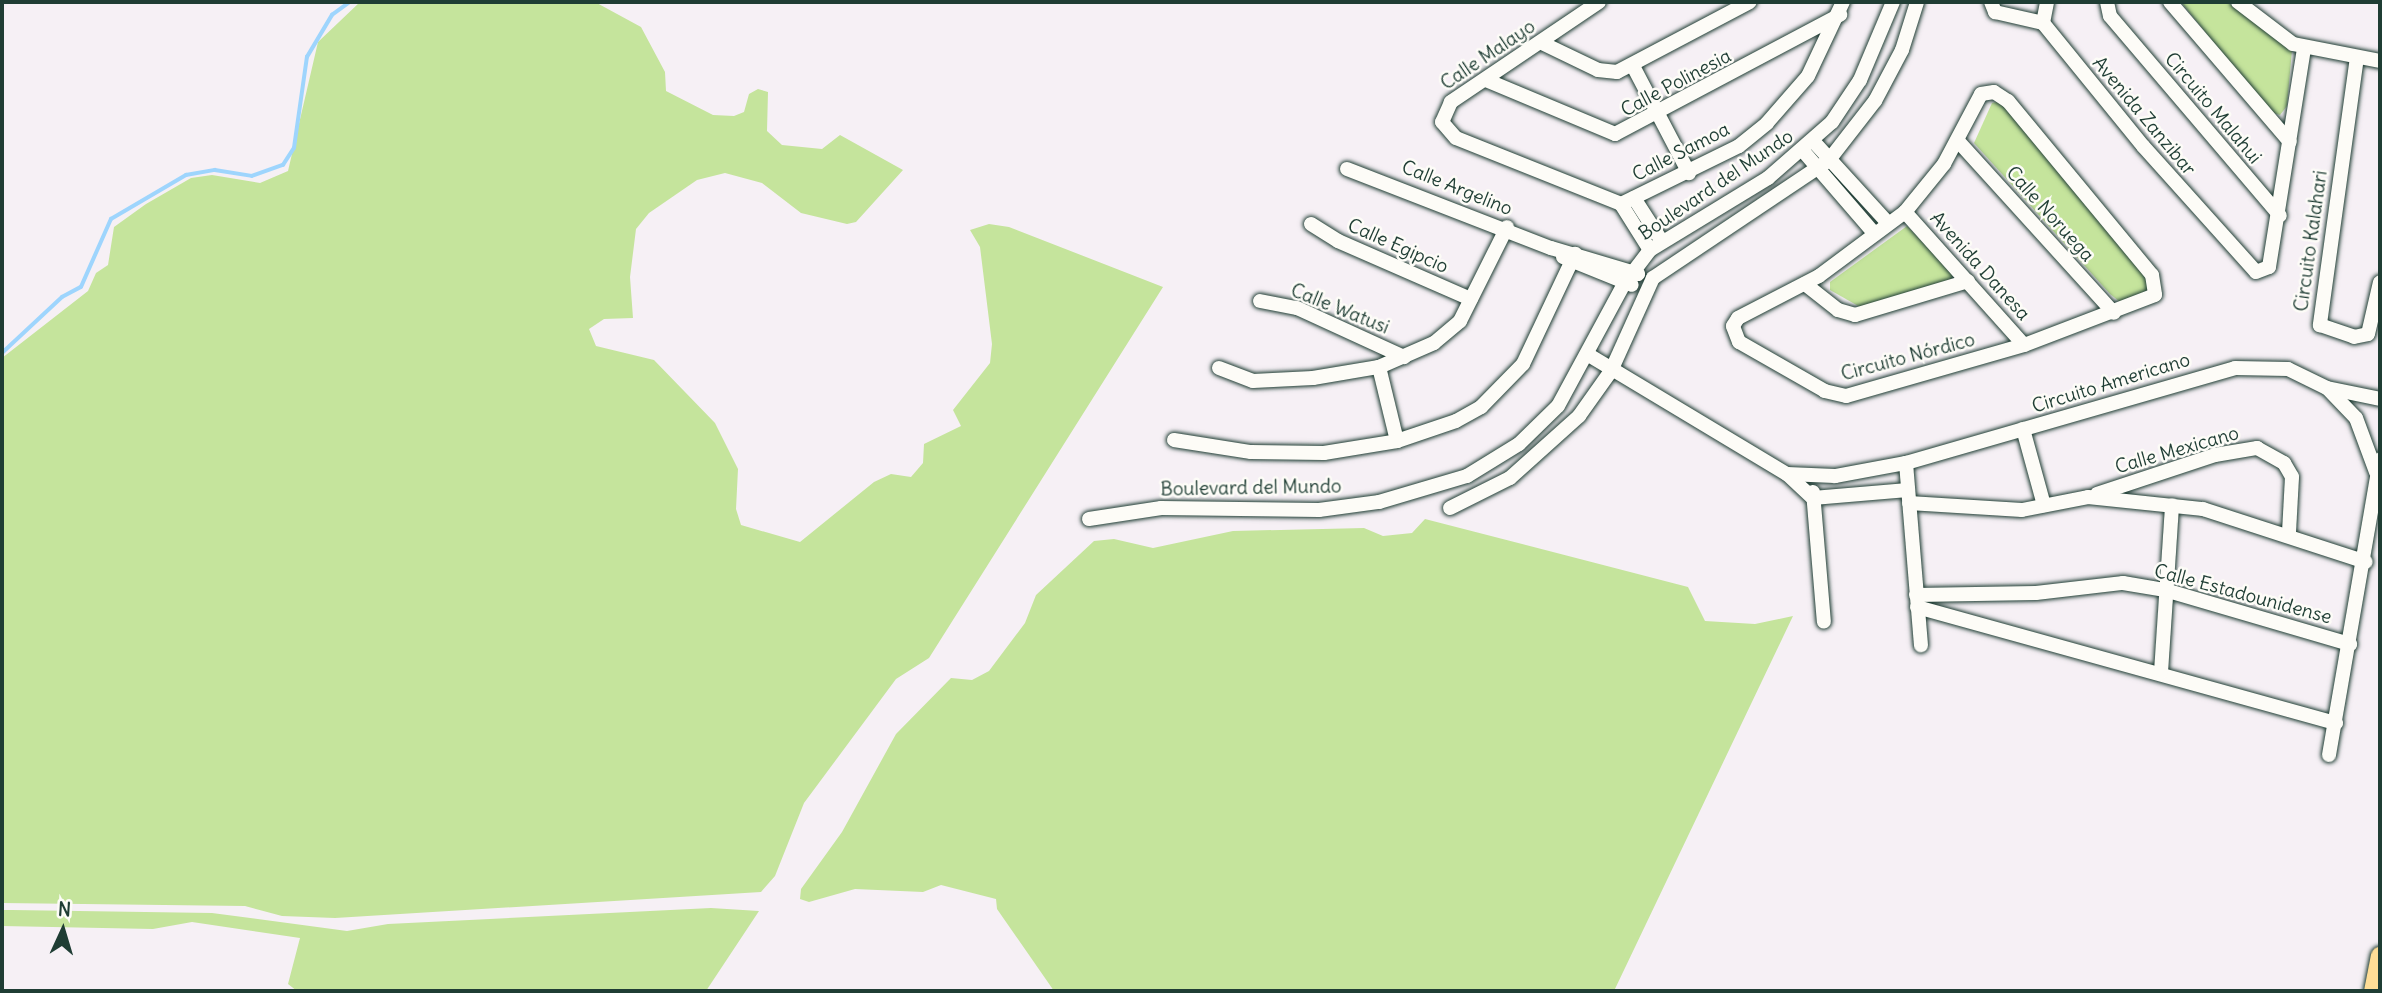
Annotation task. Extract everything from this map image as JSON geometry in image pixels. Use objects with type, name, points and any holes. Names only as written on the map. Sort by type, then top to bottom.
[{"type":"highway","points":[[2373,991],[2380,956]]},
{"type":"street","name":"Calle Malayo","points":[[1442,122],[1451,102],[1599,2]]},
{"type":"street","points":[[1542,43],[1598,71],[1633,66],[1750,2]]},
{"type":"street","name":"Boulevard del Mundo","points":[[1089,519],[1161,508],[1319,510],[1430,489],[1467,476],[1519,444],[1558,406],[1627,278],[1650,250],[1661,240],[1809,147],[1860,80],[1893,2]]},
{"type":"street","name":"Boulevard del Mundo","points":[[1450,509],[1510,478],[1549,447],[1611,371],[1649,283],[1699,242],[1763,208],[1824,164],[1885,85],[1917,2]]},
{"type":"street","points":[[1991,2],[1995,12],[2043,23],[2048,2]]},
{"type":"street","name":"Circuito Malahui","points":[[2107,2],[2116,24],[2280,216]]},
{"type":"street","name":"Circuito Malahui","points":[[2170,2],[2290,142]]},
{"type":"street","points":[[2238,2],[2281,40],[2304,48],[2380,61]]},
{"type":"street","name":"Calle Polinesia","points":[[1486,80],[1598,132],[1625,132],[1841,8]]},
{"type":"street","name":"Calle Samoa","points":[[1442,122],[1456,138],[1627,201],[1689,173],[1739,146],[1784,106],[1808,76],[1841,8]]},
{"type":"street","name":"Avenida Zanzibar","points":[[2043,23],[2246,266],[2260,272],[2269,267],[2280,216]]},
{"type":"street","points":[[2280,216],[2304,48]]},
{"type":"street","name":"Circuito Kalahari","points":[[2357,57],[2320,325],[2354,337],[2368,334],[2380,282]]},
{"type":"street","points":[[1633,66],[1689,173]]},
{"type":"street","name":"Circuito Nórdico","points":[[1994,92],[2008,101],[2157,285],[2152,298],[2024,345],[1855,395],[1834,395],[1776,365],[1733,334],[1738,318],[1805,284],[1906,212],[1958,141],[1981,94],[1994,92]]},
{"type":"street","name":"Calle Noruega","points":[[1958,141],[2114,313]]},
{"type":"street","points":[[1809,147],[1874,233]]},
{"type":"street","points":[[1824,164],[1888,223]]},
{"type":"street","name":"Calle Argelino","points":[[1347,169],[1507,227],[1572,258],[1649,283]]},
{"type":"street","points":[[1627,201],[1661,240]]},
{"type":"street","points":[[1627,201],[1650,250]]},
{"type":"street","name":"Avenida Danesa","points":[[1906,212],[2024,345]]},
{"type":"street","name":"Calle Egipcio","points":[[1311,224],[1338,241],[1471,299]]},
{"type":"street","points":[[1219,368],[1253,381],[1286,381],[1379,367],[1404,357],[1447,335],[1471,299],[1507,227]]},
{"type":"street","points":[[1174,440],[1284,454],[1397,441],[1456,421],[1504,387],[1541,334],[1572,258]]},
{"type":"street","points":[[1805,284],[1838,310],[1855,314],[1968,281]]},
{"type":"street","name":"Calle Watusi","points":[[1260,301],[1297,308],[1404,357]]},
{"type":"street","points":[[1587,354],[1611,371],[1787,474],[1813,498]]},
{"type":"street","points":[[1379,367],[1397,441]]},
{"type":"street","name":"Circuito Americano","points":[[1787,474],[1815,477],[1906,463],[2235,368],[2288,369],[2327,388],[2380,399]]},
{"type":"street","name":"Circuito Americano","points":[[2327,388],[2356,418],[2377,475]]},
{"type":"street","points":[[2023,429],[2044,505]]},
{"type":"street","name":"Calle Mexicano","points":[[1813,498],[1908,496],[1976,510],[2044,505],[2088,497],[2215,455],[2257,448],[2284,463],[2292,477],[2289,533]]},
{"type":"street","name":"Circuito Americano","points":[[2329,755],[2366,562],[2380,459]]},
{"type":"street","points":[[1906,463],[1920,645]]},
{"type":"street","points":[[1815,477],[1813,498],[1824,622]]},
{"type":"street","name":"Calle Mexicano","points":[[2088,497],[2172,505],[2289,533],[2366,562]]},
{"type":"street","points":[[2161,672],[2172,505]]},
{"type":"street","name":"Calle Estadounidense","points":[[1917,601],[2036,593],[2123,583],[2165,590],[2350,644]]},
{"type":"street","points":[[1917,601],[2336,723]]},
{"type":"green space","points":[[360,2],[595,2],[641,27],[665,72],[666,91],[713,115],[734,116],[744,112],[749,94],[758,89],[768,92],[767,131],[782,145],[822,149],[840,135],[903,170],[856,222],[847,224],[801,213],[762,183],[725,173],[697,180],[649,213],[636,229],[630,277],[633,318],[604,319],[589,329],[596,346],[654,360],[715,423],[738,469],[736,509],[741,525],[800,542],[874,482],[891,474],[911,477],[923,463],[924,444],[961,426],[953,410],[990,363],[992,344],[980,247],[970,230],[989,224],[1009,227],[1163,287],[929,658],[896,679],[804,803],[775,876],[761,892],[335,918],[282,916],[245,906],[2,903],[2,358],[88,291],[96,273],[108,265],[114,227],[146,204],[191,178],[212,175],[260,183],[288,171],[318,42]]},
{"type":"green space","points":[[2181,2],[2227,2],[2292,50],[2287,106],[2280,115],[2270,112]]},
{"type":"green space","points":[[2001,101],[2151,280],[2148,296],[2120,302],[2110,294],[1974,143],[1992,103]]},
{"type":"green space","points":[[1907,226],[1953,274],[1951,281],[1860,307],[1830,290],[1830,282]]},
{"type":"green space","points":[[1425,519],[1688,587],[1705,621],[1755,624],[1793,616],[1614,991],[1054,991],[997,909],[996,899],[941,885],[923,892],[855,889],[809,902],[800,899],[801,889],[842,832],[896,734],[951,678],[972,680],[989,671],[1025,623],[1036,595],[1094,541],[1114,539],[1153,548],[1233,531],[1364,528],[1383,536],[1412,533]]},
{"type":"green space","points":[[711,908],[759,911],[706,991],[297,991],[288,984],[300,938],[192,922],[153,929],[2,926],[2,910],[212,913],[347,931],[388,924]]},
{"type":"waterway","points":[[2,353],[62,297],[81,287],[111,219],[186,175],[215,170],[252,176],[283,165],[294,148],[307,57],[332,15],[350,2]]}]
